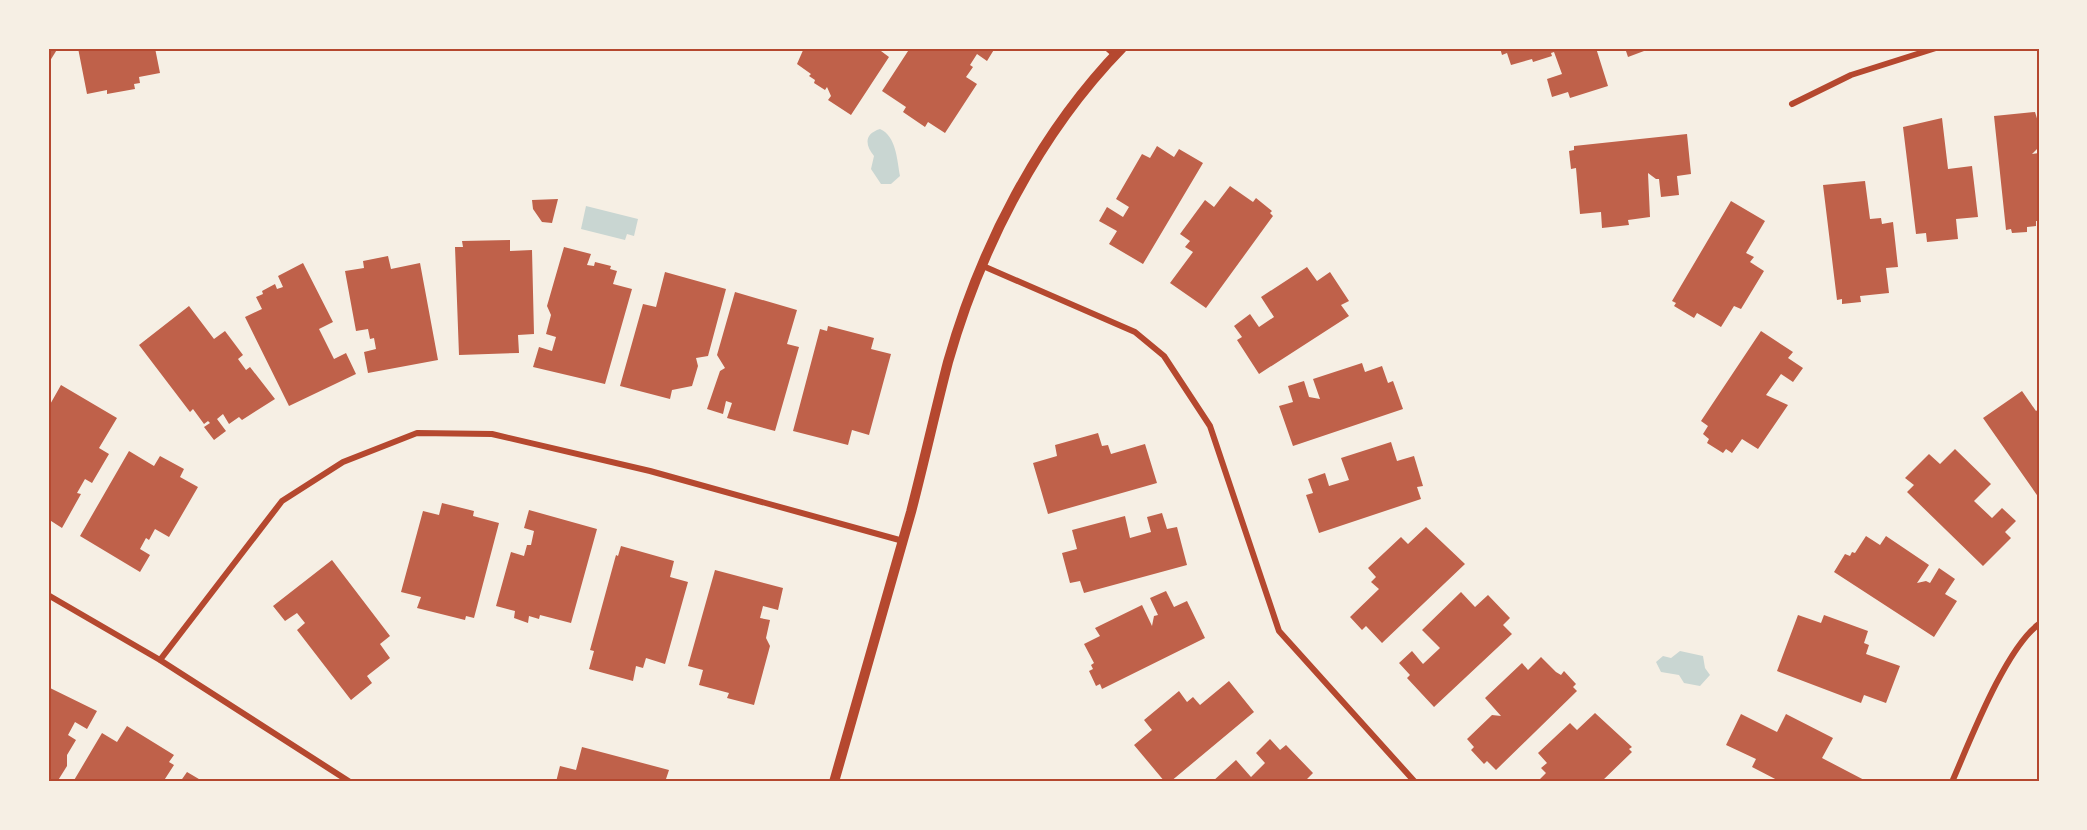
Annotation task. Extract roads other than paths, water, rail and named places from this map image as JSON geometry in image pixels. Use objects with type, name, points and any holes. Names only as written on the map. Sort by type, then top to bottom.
[{"type":"street","points":[[1792,104],[1851,75],[1936,48]]},
{"type":"street","points":[[834,782],[903,541],[949,361],[983,266],[1035,161],[1114,50]]},
{"type":"street","points":[[983,266],[1136,332],[1164,356],[1210,426],[1280,632],[1415,782]]},
{"type":"street","points":[[160,660],[282,501],[343,462],[417,433],[492,434],[650,471],[903,541]]},
{"type":"street","points":[[48,595],[160,660],[350,782]]},
{"type":"street","points":[[1952,782],[1997,682],[2031,630],[2039,624]]}]
